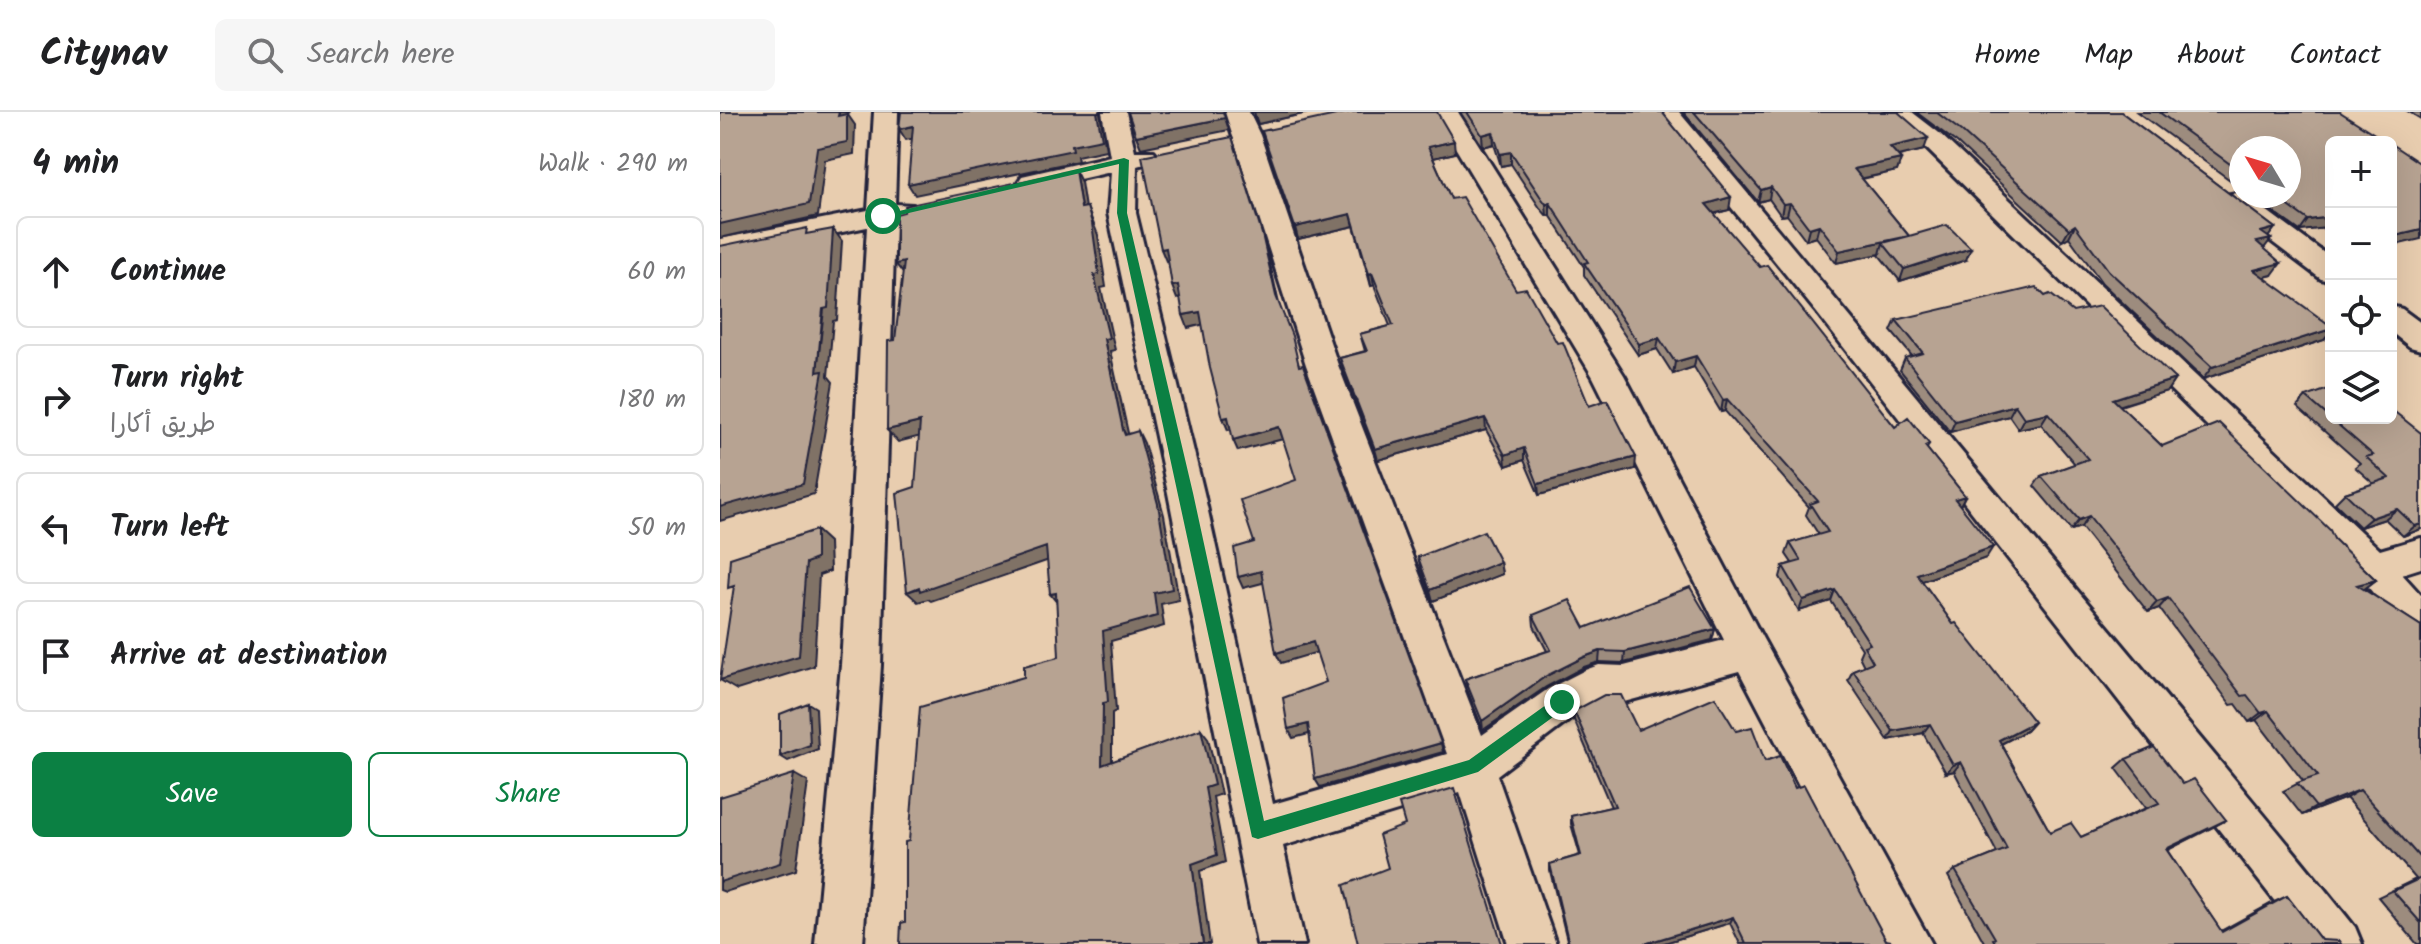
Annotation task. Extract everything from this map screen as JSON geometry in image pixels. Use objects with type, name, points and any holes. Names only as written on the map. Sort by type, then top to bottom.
[{"type":"street","points":[[839,944],[861,665],[886,112]]},
{"type":"street","points":[[1114,112],[1124,160],[1122,213],[1186,493],[1281,944]]},
{"type":"street","points":[[1446,112],[1608,375],[1749,651],[1908,944]]},
{"type":"street","points":[[1666,112],[1828,306],[2002,526],[2211,781],[2338,944]]},
{"type":"street","points":[[1896,112],[1929,137],[2374,567],[2421,623]]},
{"type":"street","points":[[1244,130],[1328,380],[1473,767],[1532,944]]},
{"type":"street","points":[[1003,188],[1170,151]]},
{"type":"street","points":[[2219,188],[2325,268]]},
{"type":"street","points":[[720,248],[928,205]]},
{"type":"street","points":[[2397,321],[2421,339]]},
{"type":"street","points":[[2374,567],[2421,553]]},
{"type":"street","points":[[1258,831],[1473,767],[1562,702],[1599,683],[1624,684],[1749,651]]},
{"type":"building","points":[[720,112],[839,112],[838,116],[847,114],[847,142],[817,148],[809,204],[720,224]]},
{"type":"building","points":[[901,112],[1097,112],[1102,139],[1072,145],[1073,150],[908,184],[913,126],[899,129]]},
{"type":"building","points":[[1128,112],[1223,112],[1225,118],[1136,136]]},
{"type":"building","points":[[1350,112],[1437,112],[1454,141],[1428,147],[1451,199],[1462,197],[1516,290],[1526,288],[1557,343],[1563,342],[1589,406],[1607,400],[1636,457],[1538,484],[1524,448],[1505,455],[1485,418],[1375,449],[1340,358],[1367,351],[1360,334],[1393,325],[1372,273],[1369,274],[1351,214],[1295,227],[1262,131]]},
{"type":"building","points":[[1467,112],[1662,112],[1731,197],[1706,204],[1760,267],[1767,265],[1895,427],[1908,417],[1929,444],[1925,446],[1965,496],[1955,499],[1993,547],[1917,574],[1953,624],[1956,623],[2034,722],[1999,740],[2050,832],[2071,823],[2081,837],[2159,803],[2126,759],[2154,747],[2183,784],[2194,779],[2226,820],[2166,849],[2222,932],[2287,896],[2321,940],[2339,941],[2341,944],[1996,944],[1955,870],[2007,849],[1961,762],[1953,765],[1930,724],[1893,731],[1853,670],[1873,662],[1864,646],[1870,644],[1835,590],[1803,600],[1783,566],[1801,561],[1790,543],[1828,532],[1810,504],[1818,501],[1727,399],[1723,400],[1696,356],[1675,362],[1659,338],[1639,344],[1584,263],[1588,262],[1550,203],[1546,204],[1511,152],[1500,154],[1493,132],[1482,135]]},
{"type":"building","points":[[1694,112],[1898,112],[1928,138],[1890,147],[1901,159],[1854,169],[1909,236],[1839,251],[1819,225],[1809,228],[1790,203],[1783,204],[1771,187],[1761,190]]},
{"type":"building","points":[[1936,112],[2121,112],[2229,193],[2229,208],[2248,208],[2275,228],[2261,232],[2271,239],[2257,242],[2281,263],[2254,270],[2325,322],[2325,331],[2212,367],[2109,271],[2075,225],[2069,229]]},
{"type":"building","points":[[2159,112],[2340,112],[2378,136],[2325,136],[2325,218],[2308,220],[2292,208],[2301,208],[2301,136],[2229,136],[2229,163]]},
{"type":"building","points":[[1232,137],[1262,234],[1276,296],[1292,336],[1299,366],[1303,365],[1441,743],[1315,779],[1308,724],[1288,729],[1283,698],[1326,682],[1313,642],[1276,653],[1261,571],[1238,577],[1234,548],[1254,542],[1240,500],[1296,480],[1279,427],[1233,440],[1228,417],[1223,418],[1210,368],[1200,312],[1183,315],[1178,285],[1172,286],[1166,248],[1161,249],[1142,156]]},
{"type":"building","points":[[2397,148],[2421,164],[2421,230],[2397,236]]},
{"type":"building","points":[[1075,170],[1081,208],[1087,207],[1092,223],[1099,274],[1094,275],[1109,338],[1104,339],[1123,430],[1125,435],[1138,431],[1158,504],[1172,589],[1154,593],[1157,616],[1103,631],[1108,702],[1103,703],[1102,765],[1201,729],[1214,785],[1205,788],[1217,855],[1192,864],[1203,944],[900,944],[901,923],[905,922],[905,842],[909,841],[920,707],[1024,677],[1024,666],[1059,657],[1056,593],[1050,594],[1046,547],[920,591],[919,587],[907,592],[897,493],[915,487],[920,422],[887,430],[888,341],[895,340],[904,262],[896,264],[896,214],[904,212],[905,206]]},
{"type":"building","points":[[1947,225],[1971,248],[1904,269],[1883,243]]},
{"type":"building","points":[[807,228],[806,234],[833,229],[828,308],[823,309],[817,372],[823,371],[803,484],[720,507],[720,246]]},
{"type":"building","points":[[2036,287],[2045,296],[2050,294],[2073,312],[2100,306],[2175,379],[2113,399],[2162,446],[2219,423],[2330,530],[2334,539],[2376,580],[2357,585],[2421,626],[2421,859],[2360,790],[2316,807],[2297,783],[2318,776],[2268,711],[2261,713],[2247,695],[2242,696],[2168,598],[2157,602],[2089,516],[2079,520],[2041,476],[2088,459],[2048,413],[2024,418],[2015,405],[1955,421],[1905,358],[1923,353],[1896,320]]},
{"type":"building","points":[[2325,390],[2325,413],[2306,397]]},
{"type":"building","points":[[2397,414],[2421,433],[2421,524],[2415,526],[2397,509],[2371,518],[2345,493],[2389,478],[2366,457],[2373,455],[2337,424],[2397,424]]},
{"type":"building","points":[[816,530],[816,559],[806,563],[799,656],[720,680],[734,586],[728,588],[730,558]]},
{"type":"building","points":[[1484,531],[1500,562],[1430,590],[1418,557]]},
{"type":"building","points":[[1690,587],[1715,629],[1625,652],[1600,651],[1584,657],[1546,676],[1482,721],[1465,679],[1551,650],[1533,615],[1570,600],[1585,628]]},
{"type":"building","points":[[1604,695],[1621,695],[1638,730],[1715,697],[1736,731],[1752,727],[1765,761],[1780,756],[1795,788],[1804,785],[1886,940],[1893,944],[1746,944],[1733,917],[1644,944],[1569,944],[1550,864],[1581,855],[1571,816],[1615,806],[1574,711]]},
{"type":"building","points":[[808,703],[810,745],[780,756],[780,714]]},
{"type":"building","points":[[794,774],[780,863],[720,882],[720,797]]},
{"type":"building","points":[[1454,788],[1502,944],[1358,944],[1344,885],[1388,868],[1379,835],[1405,825],[1399,804]]},
{"type":"building","points":[[2421,878],[2421,923],[2393,891]]},
{"type":"route","points":[[883,216],[1124,160],[1122,213],[1258,831],[1473,767],[1562,702]]}]
